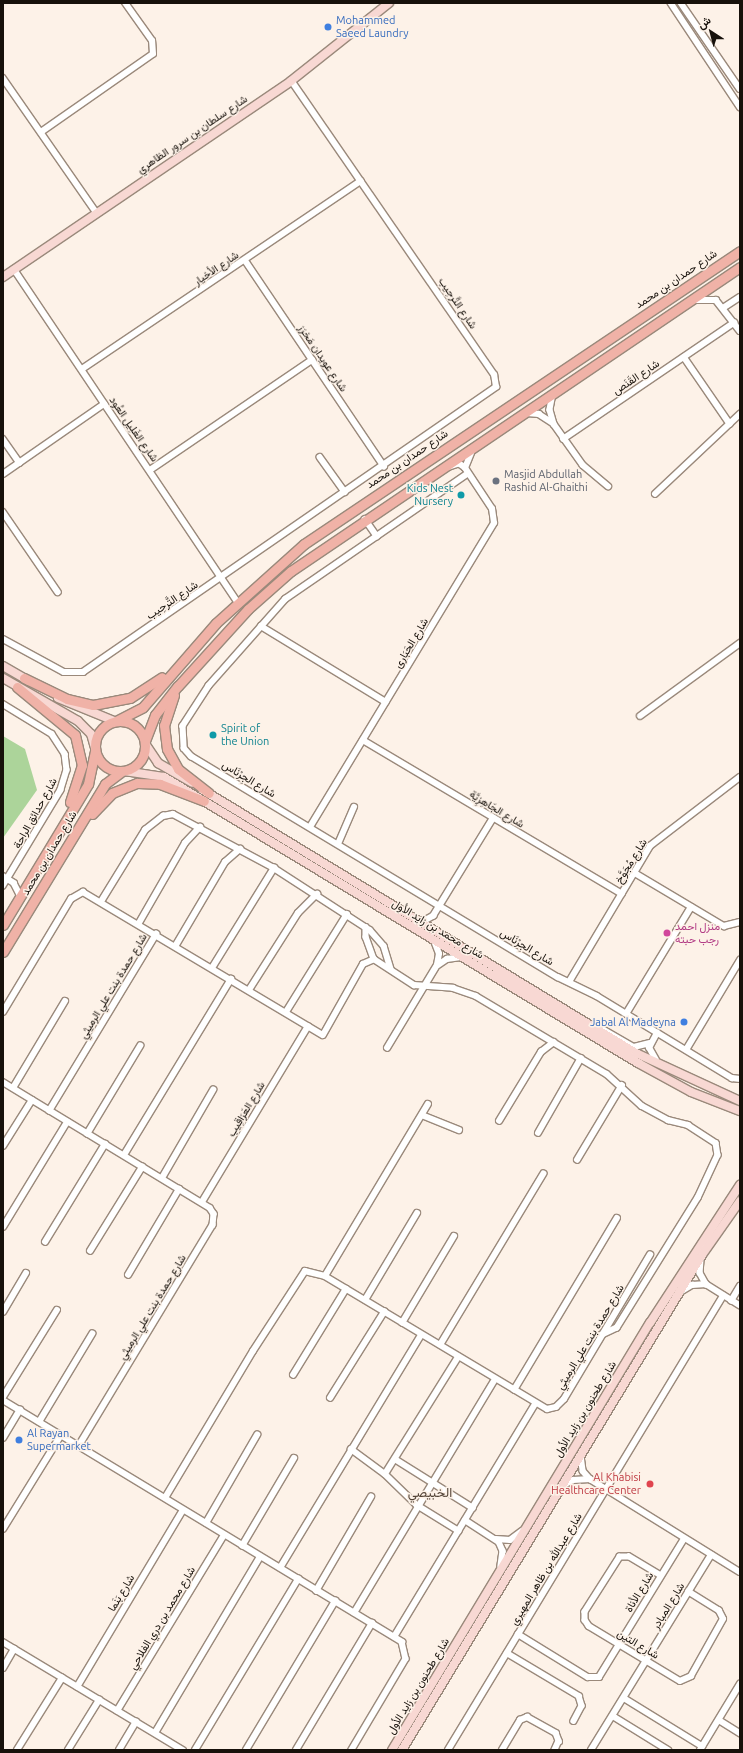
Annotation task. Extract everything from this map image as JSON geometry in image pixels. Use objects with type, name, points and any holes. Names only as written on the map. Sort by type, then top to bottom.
[{"type":"main road","name":"شارع حمدان بن محمد","points":[[115,721],[143,707],[192,648],[237,601],[326,528],[740,251]]},
{"type":"main road","points":[[726,276],[740,260]]},
{"type":"main road","points":[[146,743],[133,724],[115,721],[101,730],[95,749],[104,766],[123,772],[140,762],[146,743],[153,719],[178,686],[248,609],[306,560],[364,518],[740,267]]},
{"type":"main road","points":[[24,678],[67,699],[93,705],[116,703],[149,688],[192,648]]},
{"type":"main road","points":[[17,686],[70,728],[82,755],[78,786],[54,839]]},
{"type":"main road","points":[[178,686],[164,725],[167,749],[178,769],[206,797]]},
{"type":"main road","name":"شارع حمدان بن محمد","points":[[3,925],[90,778],[95,749]]},
{"type":"main road","name":"شارع حمدان بن محمد","points":[[3,952],[105,784],[123,772]]},
{"type":"main road","points":[[65,848],[103,801],[130,785],[160,784],[206,797]]},
{"type":"street","points":[[41,132],[153,54],[152,41],[125,3]]},
{"type":"street","name":"شارع سلطان بن سرور الظاهري","points":[[3,277],[96,212],[291,81],[389,3]]},
{"type":"street","points":[[671,3],[740,107]]},
{"type":"street","points":[[681,3],[740,89]]},
{"type":"street","points":[[3,78],[96,212]]},
{"type":"street","name":"شارع التَّرحِيب","points":[[3,639],[64,672],[80,673],[491,393],[497,382],[361,181],[291,81]]},
{"type":"street","name":"شارع الأخيار","points":[[82,369],[246,260],[361,181]]},
{"type":"street","name":"شارع عويدان مَخرَز","points":[[246,260],[384,466]]},
{"type":"street","name":"شارع الغَلِيل العُود","points":[[14,269],[104,404],[223,577],[237,601]]},
{"type":"street","points":[[723,308],[740,297]]},
{"type":"street","points":[[689,301],[711,298],[723,308],[740,331]]},
{"type":"street","name":"شارع القَنَص","points":[[563,439],[734,323]]},
{"type":"street","points":[[684,357],[730,424]]},
{"type":"street","points":[[150,470],[312,360]]},
{"type":"street","points":[[555,391],[550,410],[554,424],[563,439],[591,473],[608,486]]},
{"type":"street","points":[[3,474],[104,404]]},
{"type":"street","points":[[520,414],[539,414],[554,424]]},
{"type":"street","points":[[655,494],[740,414]]},
{"type":"street","points":[[435,472],[456,464],[465,468],[467,457],[481,447],[485,438]]},
{"type":"street","points":[[3,439],[20,463]]},
{"type":"street","points":[[320,456],[345,492]]},
{"type":"street","name":"شارع الحَبَارى","points":[[310,827],[494,523],[492,509],[465,468]]},
{"type":"street","name":"شارع الجِرْنَاس","points":[[468,474],[303,584],[261,626],[209,686],[184,726],[182,743],[191,756],[440,906],[657,1032],[732,1078],[740,1079]]},
{"type":"street","points":[[3,512],[58,592]]},
{"type":"street","points":[[364,518],[377,536]]},
{"type":"street","points":[[261,626],[386,702]]},
{"type":"street","points":[[640,716],[740,643]]},
{"type":"street","points":[[3,666],[77,709],[115,721]]},
{"type":"street","points":[[3,678],[78,721],[90,734],[95,749]]},
{"type":"street","name":"شارع حدائق الراحة","points":[[3,704],[52,734],[67,761],[60,790],[5,878],[3,886]]},
{"type":"street","name":"شارع الجَاهِزِيَّة","points":[[363,740],[622,894]]},
{"type":"street","name":"شارع محمد بن زايد الأول","points":[[146,743],[158,763],[206,797],[431,938],[658,1075],[727,1107],[740,1111]]},
{"type":"street","name":"شارع محمد بن زايد الأول","points":[[123,772],[164,777],[206,797],[433,928],[599,1029],[688,1080],[709,1090],[740,1101]]},
{"type":"street","name":"شارع مُجَوَّخ","points":[[569,982],[657,839],[740,777]]},
{"type":"street","points":[[338,844],[354,807]]},
{"type":"street","points":[[102,900],[142,834],[159,818],[173,814],[200,827],[274,868],[317,894],[366,927],[384,946],[391,969]]},
{"type":"street","points":[[422,922],[433,916],[440,906],[493,818]]},
{"type":"street","name":"شارع حمدة بنت علي الرميثي","points":[[139,923],[185,843],[200,827]]},
{"type":"street","points":[[176,945],[225,862],[240,849]]},
{"type":"street","points":[[212,968],[274,868]]},
{"type":"street","points":[[635,873],[724,926],[740,922]]},
{"type":"street","points":[[5,878],[14,883],[29,882]]},
{"type":"street","points":[[14,883],[20,896]]},
{"type":"street","name":"شارع حمدة بنت علي الرميثي","points":[[3,1012],[73,896],[86,892],[102,900],[323,1034],[364,962],[374,959]]},
{"type":"street","points":[[249,990],[298,913],[317,894]]},
{"type":"street","points":[[626,1014],[691,907]]},
{"type":"street","points":[[286,1012],[347,914]]},
{"type":"street","points":[[433,916],[433,928]]},
{"type":"street","points":[[366,927],[366,938],[374,959],[424,988],[465,991],[581,1058],[622,1085],[642,1106],[668,1120],[685,1123],[712,1139],[719,1152],[698,1198],[619,1325],[602,1335]]},
{"type":"street","name":"شارع حمدة بنت علي الرميثي","points":[[49,1111],[156,934]]},
{"type":"street","points":[[387,1048],[437,966],[439,954],[431,938]]},
{"type":"street","points":[[437,966],[448,959],[466,959]]},
{"type":"street","points":[[686,1050],[740,960]]},
{"type":"street","points":[[124,1155],[230,978]]},
{"type":"street","points":[[13,1088],[65,1001]]},
{"type":"street","name":"شارع العَرَاقِيب","points":[[202,1202],[308,1026]]},
{"type":"street","points":[[599,1029],[634,1047],[650,1043]]},
{"type":"street","points":[[657,1032],[650,1043],[652,1057],[688,1080]]},
{"type":"street","points":[[541,1052],[543,1036]]},
{"type":"street","points":[[499,1121],[541,1052],[554,1042]]},
{"type":"street","points":[[87,1134],[140,1046]]},
{"type":"street","points":[[538,1133],[581,1058]]},
{"type":"street","name":"شارع حمدة بنت علي الرميثي","points":[[3,1082],[67,1122],[202,1202],[213,1211],[213,1225],[79,1446]]},
{"type":"street","points":[[577,1160],[622,1085]]},
{"type":"street","points":[[162,1178],[213,1090]]},
{"type":"street","points":[[709,1090],[740,1095]]},
{"type":"street","points":[[3,1146],[32,1100]]},
{"type":"street","points":[[325,1276],[428,1104]]},
{"type":"street","points":[[727,1107],[740,1116]]},
{"type":"street","points":[[422,1115],[459,1130]]},
{"type":"street","points":[[3,1227],[67,1122]]},
{"type":"street","points":[[45,1242],[105,1144]]},
{"type":"street","points":[[90,1251],[142,1167]]},
{"type":"street","points":[[440,1345],[543,1174]]},
{"type":"street","points":[[728,1200],[740,1179]]},
{"type":"street","name":"شارع طحنون بن زايد الأول","points":[[392,1750],[728,1200],[740,1185]]},
{"type":"street","points":[[128,1275],[179,1189]]},
{"type":"street","name":"شارع طحنون بن زايد الأول","points":[[402,1750],[702,1255],[739,1203]]},
{"type":"street","points":[[365,1300],[417,1214]]},
{"type":"street","points":[[514,1390],[617,1218]]},
{"type":"street","points":[[402,1323],[454,1236]]},
{"type":"street","name":"شارع حمدة بنت علي الرميثي","points":[[165,1498],[298,1277],[310,1270],[325,1276],[535,1404],[547,1409],[560,1404],[650,1255]]},
{"type":"street","points":[[702,1255],[700,1273],[706,1284],[723,1296],[740,1305]]},
{"type":"street","points":[[3,1312],[26,1273]]},
{"type":"street","points":[[679,1294],[692,1285],[706,1284]]},
{"type":"street","points":[[731,1300],[740,1286]]},
{"type":"street","points":[[293,1376],[346,1289]]},
{"type":"street","name":"شارع عبدالله بن ظاهر المهيري","points":[[448,1750],[606,1490],[614,1470],[723,1296]]},
{"type":"street","points":[[57,1310],[3,1398],[39,1422],[394,1637],[405,1646],[406,1659],[352,1750]]},
{"type":"street","points":[[330,1398],[384,1312]]},
{"type":"street","points":[[39,1422],[92,1334]]},
{"type":"street","points":[[280,1568],[351,1448],[421,1335]]},
{"type":"street","points":[[385,1474],[458,1357]]},
{"type":"street","points":[[354,1613],[417,1505],[495,1379]]},
{"type":"street","points":[[394,1637],[535,1404]]},
{"type":"street","points":[[3,1438],[20,1410]]},
{"type":"street","points":[[3,1529],[61,1435]]},
{"type":"street","points":[[206,1523],[257,1435]]},
{"type":"street","points":[[351,1448],[385,1474],[417,1505],[459,1531]]},
{"type":"street","points":[[581,1456],[583,1471],[590,1480],[740,1572]]},
{"type":"street","points":[[242,1546],[294,1458]]},
{"type":"street","points":[[395,1459],[473,1508]]},
{"type":"street","points":[[564,1485],[573,1480],[590,1480]]},
{"type":"street","points":[[316,1591],[371,1497]]},
{"type":"street","name":"شارع بَنَما","points":[[77,1687],[183,1510]]},
{"type":"street","points":[[465,1520],[496,1538],[514,1538],[530,1522]]},
{"type":"street","name":"شارع محمد بن دري الفلاحي","points":[[117,1711],[224,1535]]},
{"type":"street","points":[[496,1538],[504,1556],[497,1578]]},
{"type":"street","name":"شارع الأناة","points":[[518,1634],[591,1678],[601,1675],[684,1539]]},
{"type":"street","name":"شارع المبادر","points":[[591,1750],[711,1555]]},
{"type":"street","name":"شارع التين","points":[[661,1576],[626,1556],[616,1560],[584,1617],[589,1626],[677,1680],[692,1676],[723,1620],[719,1611],[688,1592]]},
{"type":"street","points":[[155,1733],[260,1557]]},
{"type":"street","points":[[195,1750],[298,1579]]},
{"type":"street","points":[[246,1750],[335,1601]]},
{"type":"street","points":[[296,1750],[372,1624]]},
{"type":"street","points":[[3,1642],[183,1750]]},
{"type":"street","points":[[3,1668],[14,1649]]},
{"type":"street","points":[[507,1653],[579,1696],[582,1706],[574,1721]]},
{"type":"street","points":[[17,1750],[62,1678]]},
{"type":"street","points":[[624,1698],[701,1748],[740,1684]]},
{"type":"street","points":[[68,1750],[99,1700]]},
{"type":"street","points":[[613,1716],[668,1750]]},
{"type":"street","points":[[502,1750],[524,1717],[554,1731],[559,1741],[555,1750]]},
{"type":"street","points":[[719,1720],[740,1733]]},
{"type":"street","points":[[119,1750],[136,1722]]},
{"type":"street","points":[[169,1750],[173,1744]]},
{"type":"green space","points":[[3,736],[25,749],[37,790],[3,838]]},
{"type":"place","name":"Mohammed Saeed Laundry","points":[[328,27]]},
{"type":"place","name":"Masjid Abdullah Rashid Al-Ghaithi","points":[[496,481]]},
{"type":"place","name":"Kids Nest Nursery","points":[[461,495]]},
{"type":"place","name":"Spirit of the Union","points":[[213,735]]},
{"type":"place","name":"منزل احمد رجب حبته","points":[[667,933]]},
{"type":"place","name":"Jabal Al Madeyna","points":[[684,1022]]},
{"type":"place","name":"Al Rayan Supermarket","points":[[19,1440]]},
{"type":"place","name":"Al Khabisi Healthcare Center","points":[[650,1484]]},
{"type":"district","name":"الخبيصي","points":[[430,1492]]}]
